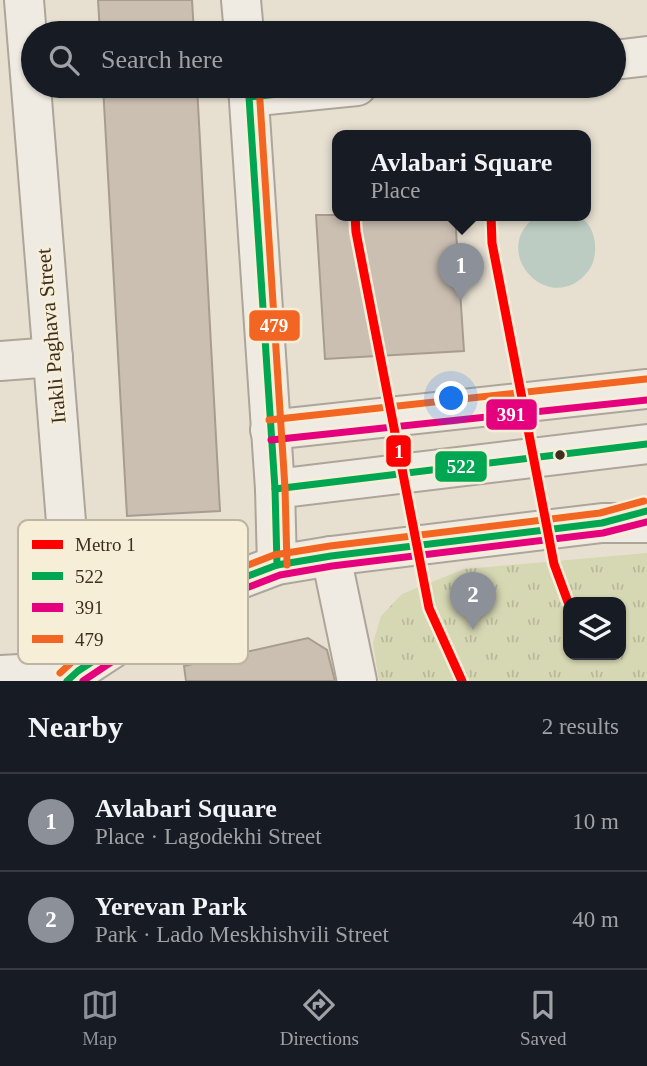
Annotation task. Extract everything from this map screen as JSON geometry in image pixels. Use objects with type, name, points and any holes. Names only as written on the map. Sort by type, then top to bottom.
[{"type":"street","name":"Irakli Paghava Street","points":[[24,0],[26,21]]},
{"type":"street","points":[[241,0],[243,21]]},
{"type":"street","points":[[626,59],[647,56]]},
{"type":"street","name":"Irakli Paghava Street","points":[[32,98],[65,520]]},
{"type":"street","points":[[248,98],[275,489],[277,565]]},
{"type":"street","points":[[0,361],[52,357]]},
{"type":"street","points":[[270,430],[647,389]]},
{"type":"street","points":[[275,489],[647,443]]},
{"type":"street","points":[[602,523],[647,511]]},
{"type":"street","points":[[248,576],[277,565],[331,556],[602,523],[647,523]]},
{"type":"street","points":[[331,556],[358,681]]},
{"type":"street","points":[[0,675],[78,678],[97,664]]},
{"type":"green space","points":[[647,553],[647,681],[379,681],[373,643],[381,616],[402,594],[464,569]]},
{"type":"shaded area","points":[[532,221],[585,221],[592,231],[595,248],[595,256],[589,270],[574,284],[558,288],[542,284],[529,275],[521,261],[518,246],[523,230]]},
{"type":"building","points":[[98,0],[192,0],[193,21],[99,21]]},
{"type":"building","points":[[104,98],[198,98],[220,511],[127,516]]},
{"type":"building","points":[[316,215],[332,215],[332,221],[455,221],[464,351],[325,359]]},
{"type":"building","points":[[308,638],[327,650],[335,681],[186,681],[184,666],[248,664],[248,652]]},
{"type":"metro line","name":"1","points":[[355,221],[429,608],[462,681]]},
{"type":"metro line","name":"1","points":[[491,221],[492,243],[554,564],[566,597]]},
{"type":"transit line","name":"522","points":[[249,98],[275,489],[277,565]]},
{"type":"transit line","name":"479","points":[[260,98],[285,488],[287,565]]},
{"type":"transit line","name":"479","points":[[269,420],[646,379]]},
{"type":"transit line","name":"391","points":[[271,440],[647,400]]},
{"type":"transit line","name":"522","points":[[275,489],[647,444]]},
{"type":"transit line","name":"479","points":[[248,565],[274,555],[600,513],[644,501]]},
{"type":"transit line","name":"522","points":[[248,576],[277,565],[331,556],[602,523],[647,511]]},
{"type":"transit line","name":"391","points":[[248,587],[280,575],[332,566],[603,533],[647,522]]},
{"type":"transit line","name":"479","points":[[60,673],[70,664]]},
{"type":"transit line","name":"522","points":[[67,681],[89,664]]},
{"type":"transit line","name":"391","points":[[83,681],[108,664]]},
{"type":"place","name":"Avlabari Square","points":[[461,301]]},
{"type":"place","name":"Yerevan Park","points":[[473,630]]}]
